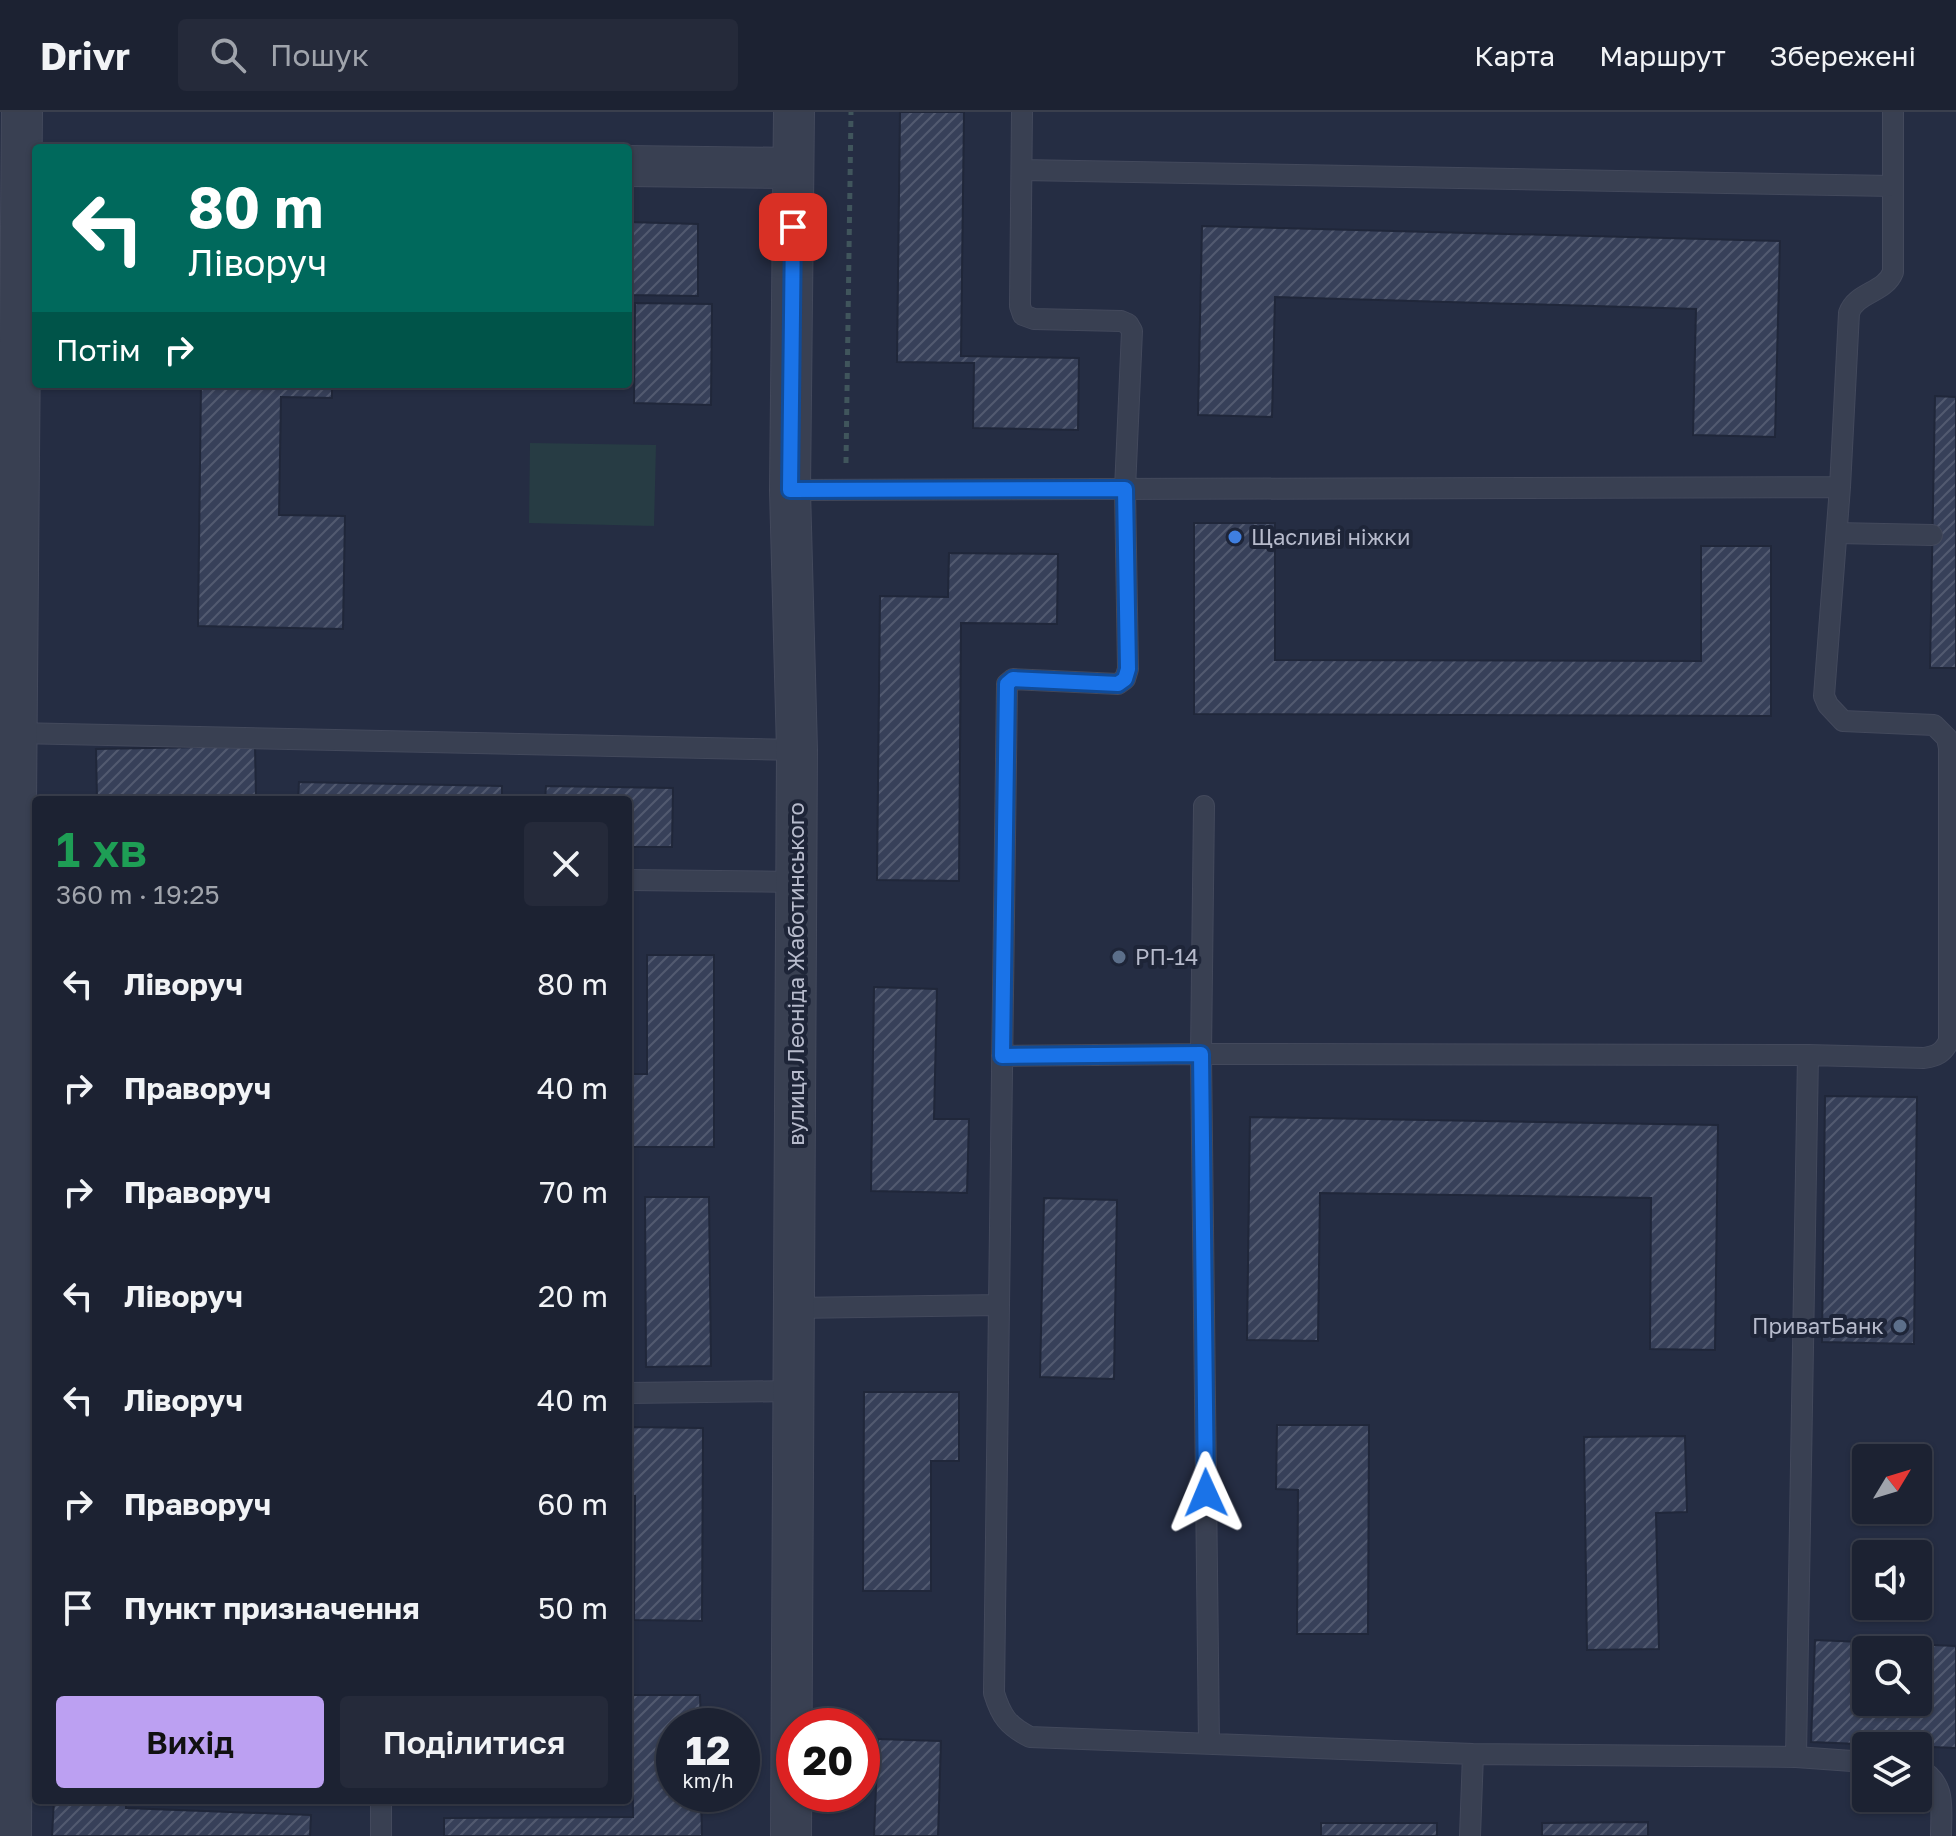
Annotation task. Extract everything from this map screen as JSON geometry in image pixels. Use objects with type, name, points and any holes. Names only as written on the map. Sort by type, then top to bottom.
[{"type":"street","points":[[11,1836],[16,1643],[7,918],[16,733],[10,482],[29,156],[22,112]]},
{"type":"street","name":"вулиця Леоніда Жаботинського","points":[[791,1836],[797,750],[790,490],[794,112]]},
{"type":"street","points":[[632,166],[793,168]]},
{"type":"lane","points":[[1022,112],[1020,306],[1023,315],[1034,319],[1121,321],[1128,324],[1132,331],[1125,489],[1128,669],[1125,679],[1118,684],[1013,679],[1007,684],[994,1693],[998,1706],[1013,1729],[1030,1737],[1473,1754],[1796,1757],[1852,1761]]},
{"type":"lane","points":[[1002,1056],[1808,1055],[1924,1058],[1937,1056],[1945,1050],[1949,1041],[1947,738],[1934,725],[1843,721],[1824,696],[1850,309],[1858,300],[1884,286],[1893,272],[1893,112]]},
{"type":"lane","points":[[1022,170],[1892,186]]},
{"type":"lane","points":[[790,490],[1840,487]]},
{"type":"lane","points":[[1837,533],[1932,535]]},
{"type":"lane","points":[[16,733],[797,750]]},
{"type":"lane","points":[[1204,806],[1201,1054],[1209,1744]]},
{"type":"lane","points":[[632,880],[796,882]]},
{"type":"lane","points":[[1796,1757],[1808,1055]]},
{"type":"lane","points":[[794,1308],[999,1305]]},
{"type":"lane","points":[[632,1393],[793,1391]]},
{"type":"lane","points":[[1470,1836],[1473,1754]]},
{"type":"lane","points":[[1932,1778],[1939,1787],[1941,1836]]},
{"type":"lane","points":[[381,1804],[381,1836]]},
{"type":"path","points":[[846,490],[851,112]]},
{"type":"shaded area","points":[[530,443],[656,445],[654,526],[529,523]]},
{"type":"building","points":[[900,112],[964,112],[961,356],[1079,358],[1078,430],[973,428],[974,363],[897,362]]},
{"type":"building","points":[[632,222],[698,224],[698,296],[632,295]]},
{"type":"building","points":[[1202,226],[1780,241],[1775,437],[1693,435],[1696,309],[1275,297],[1272,417],[1198,415]]},
{"type":"building","points":[[635,303],[712,304],[711,405],[634,403]]},
{"type":"building","points":[[201,388],[332,388],[332,398],[281,397],[279,515],[345,516],[343,629],[198,626]]},
{"type":"building","points":[[1935,396],[1956,397],[1956,668],[1930,668]]},
{"type":"building","points":[[1194,523],[1275,523],[1275,660],[1701,661],[1701,546],[1771,546],[1771,716],[1194,714]]},
{"type":"building","points":[[949,553],[1058,554],[1057,624],[961,623],[959,881],[877,880],[880,596],[948,597]]},
{"type":"building","points":[[255,746],[256,796],[97,796],[96,749]]},
{"type":"building","points":[[299,782],[502,786],[502,796],[298,796]]},
{"type":"building","points":[[546,786],[673,788],[672,847],[632,847],[632,796],[545,796]]},
{"type":"building","points":[[647,955],[714,955],[714,1147],[632,1147],[632,1074],[647,1074]]},
{"type":"building","points":[[874,987],[937,989],[934,1119],[969,1119],[967,1193],[871,1191]]},
{"type":"building","points":[[1825,1096],[1917,1097],[1914,1344],[1822,1342]]},
{"type":"building","points":[[1250,1117],[1718,1125],[1715,1350],[1650,1349],[1651,1198],[1320,1193],[1318,1341],[1247,1340]]},
{"type":"building","points":[[645,1197],[709,1197],[711,1366],[646,1367]]},
{"type":"building","points":[[1044,1198],[1117,1200],[1114,1379],[1040,1377]]},
{"type":"building","points":[[864,1392],[959,1392],[959,1461],[931,1461],[931,1591],[863,1591]]},
{"type":"building","points":[[1277,1425],[1369,1425],[1368,1634],[1297,1634],[1298,1490],[1276,1489]]},
{"type":"building","points":[[632,1427],[703,1428],[702,1621],[634,1620],[635,1496],[632,1496]]},
{"type":"building","points":[[1685,1436],[1687,1512],[1656,1513],[1659,1649],[1587,1650],[1584,1437]]},
{"type":"building","points":[[1815,1640],[1852,1642],[1852,1716],[1932,1716],[1932,1645],[1956,1646],[1956,1748],[1932,1747],[1932,1732],[1852,1732],[1852,1744],[1811,1742]]},
{"type":"building","points":[[632,1695],[700,1695],[700,1708],[656,1708],[656,1812],[701,1812],[702,1836],[444,1836],[444,1818],[633,1817]]},
{"type":"building","points":[[880,1739],[941,1741],[938,1836],[874,1836],[875,1812],[880,1812]]},
{"type":"building","points":[[54,1804],[126,1804],[126,1808],[311,1815],[310,1836],[52,1836]]},
{"type":"building","points":[[1648,1822],[1648,1836],[1542,1836],[1542,1823]]},
{"type":"building","points":[[1321,1823],[1437,1823],[1437,1836],[1321,1836]]},
{"type":"place","name":"Щасливі ніжки","points":[[1235,537]]},
{"type":"place","name":"РП-14","points":[[1119,957]]},
{"type":"place","name":"ПриватБанк","points":[[1900,1326]]},
{"type":"route","points":[[793,227],[790,490],[1125,489],[1128,669],[1125,679],[1118,684],[1013,679],[1007,684],[1002,1056],[1201,1054],[1206,1493]]}]
